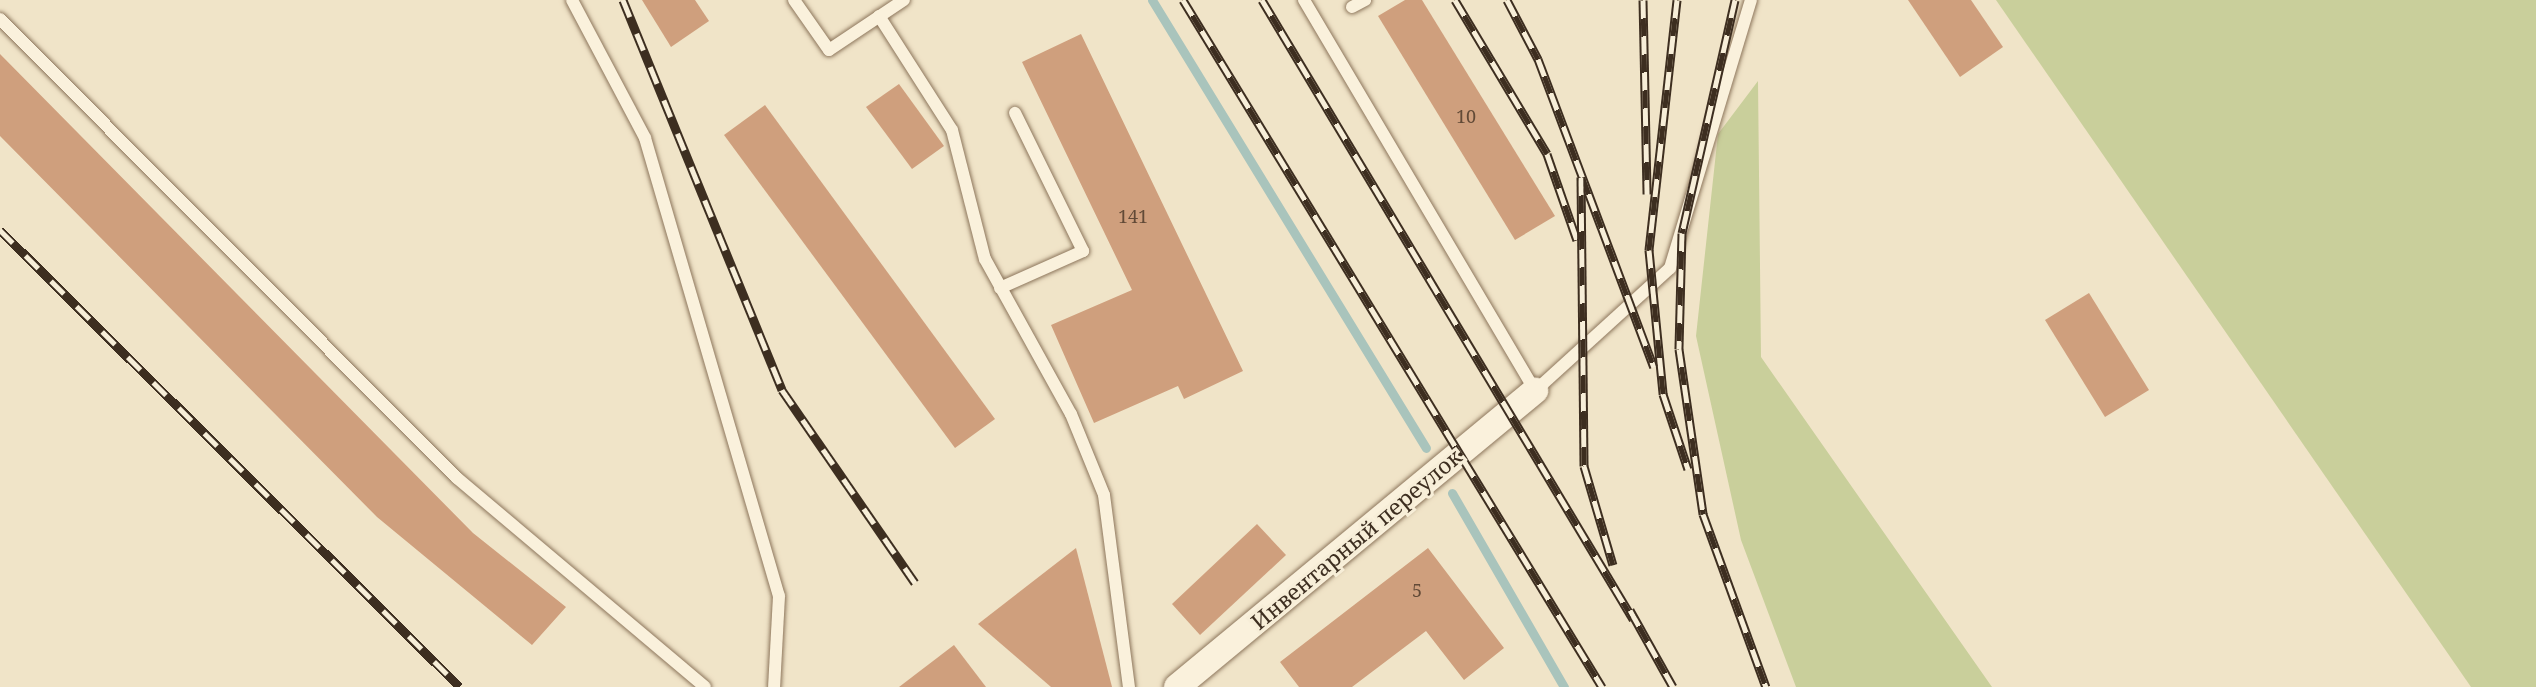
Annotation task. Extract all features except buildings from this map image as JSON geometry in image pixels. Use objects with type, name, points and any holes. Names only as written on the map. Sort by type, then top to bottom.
[{"type":"street","name":"Инвентарный переулок","points":[[1177,687],[1535,391]]},
{"type":"lane","points":[[572,0],[645,138],[779,596],[774,687]]},
{"type":"lane","points":[[794,0],[829,50],[904,0]]},
{"type":"lane","points":[[1304,0],[1535,391],[1670,268],[1751,0]]},
{"type":"lane","points":[[1352,7],[1365,0]]},
{"type":"lane","points":[[879,16],[952,130],[985,259],[1071,414],[1104,495],[1129,687]]},
{"type":"lane","points":[[0,19],[457,478],[705,687]]},
{"type":"lane","points":[[1000,288],[1083,251],[1015,113]]},
{"type":"green space","points":[[1996,0],[2536,0],[2536,687],[2471,687]]},
{"type":"green space","points":[[1758,81],[1761,357],[1992,687],[1796,687],[1741,540],[1696,336],[1718,134]]},
{"type":"waterway","points":[[1152,0],[1426,448]]},
{"type":"waterway","points":[[1452,493],[1564,687]]},
{"type":"railway","points":[[623,0],[782,390],[915,583]]},
{"type":"railway","points":[[1183,0],[1602,687]]},
{"type":"railway","points":[[1262,0],[1633,619]]},
{"type":"railway","points":[[1455,0],[1547,154],[1577,240]]},
{"type":"railway","points":[[1507,0],[1538,59],[1654,367]]},
{"type":"railway","points":[[1643,0],[1647,194]]},
{"type":"railway","points":[[1677,0],[1649,250],[1663,394],[1688,469]]},
{"type":"railway","points":[[1735,0],[1682,233],[1679,349],[1703,514],[1766,687]]},
{"type":"railway","points":[[1581,177],[1584,466],[1613,565]]},
{"type":"railway","points":[[0,230],[460,687]]},
{"type":"railway","points":[[1630,610],[1673,687]]}]
